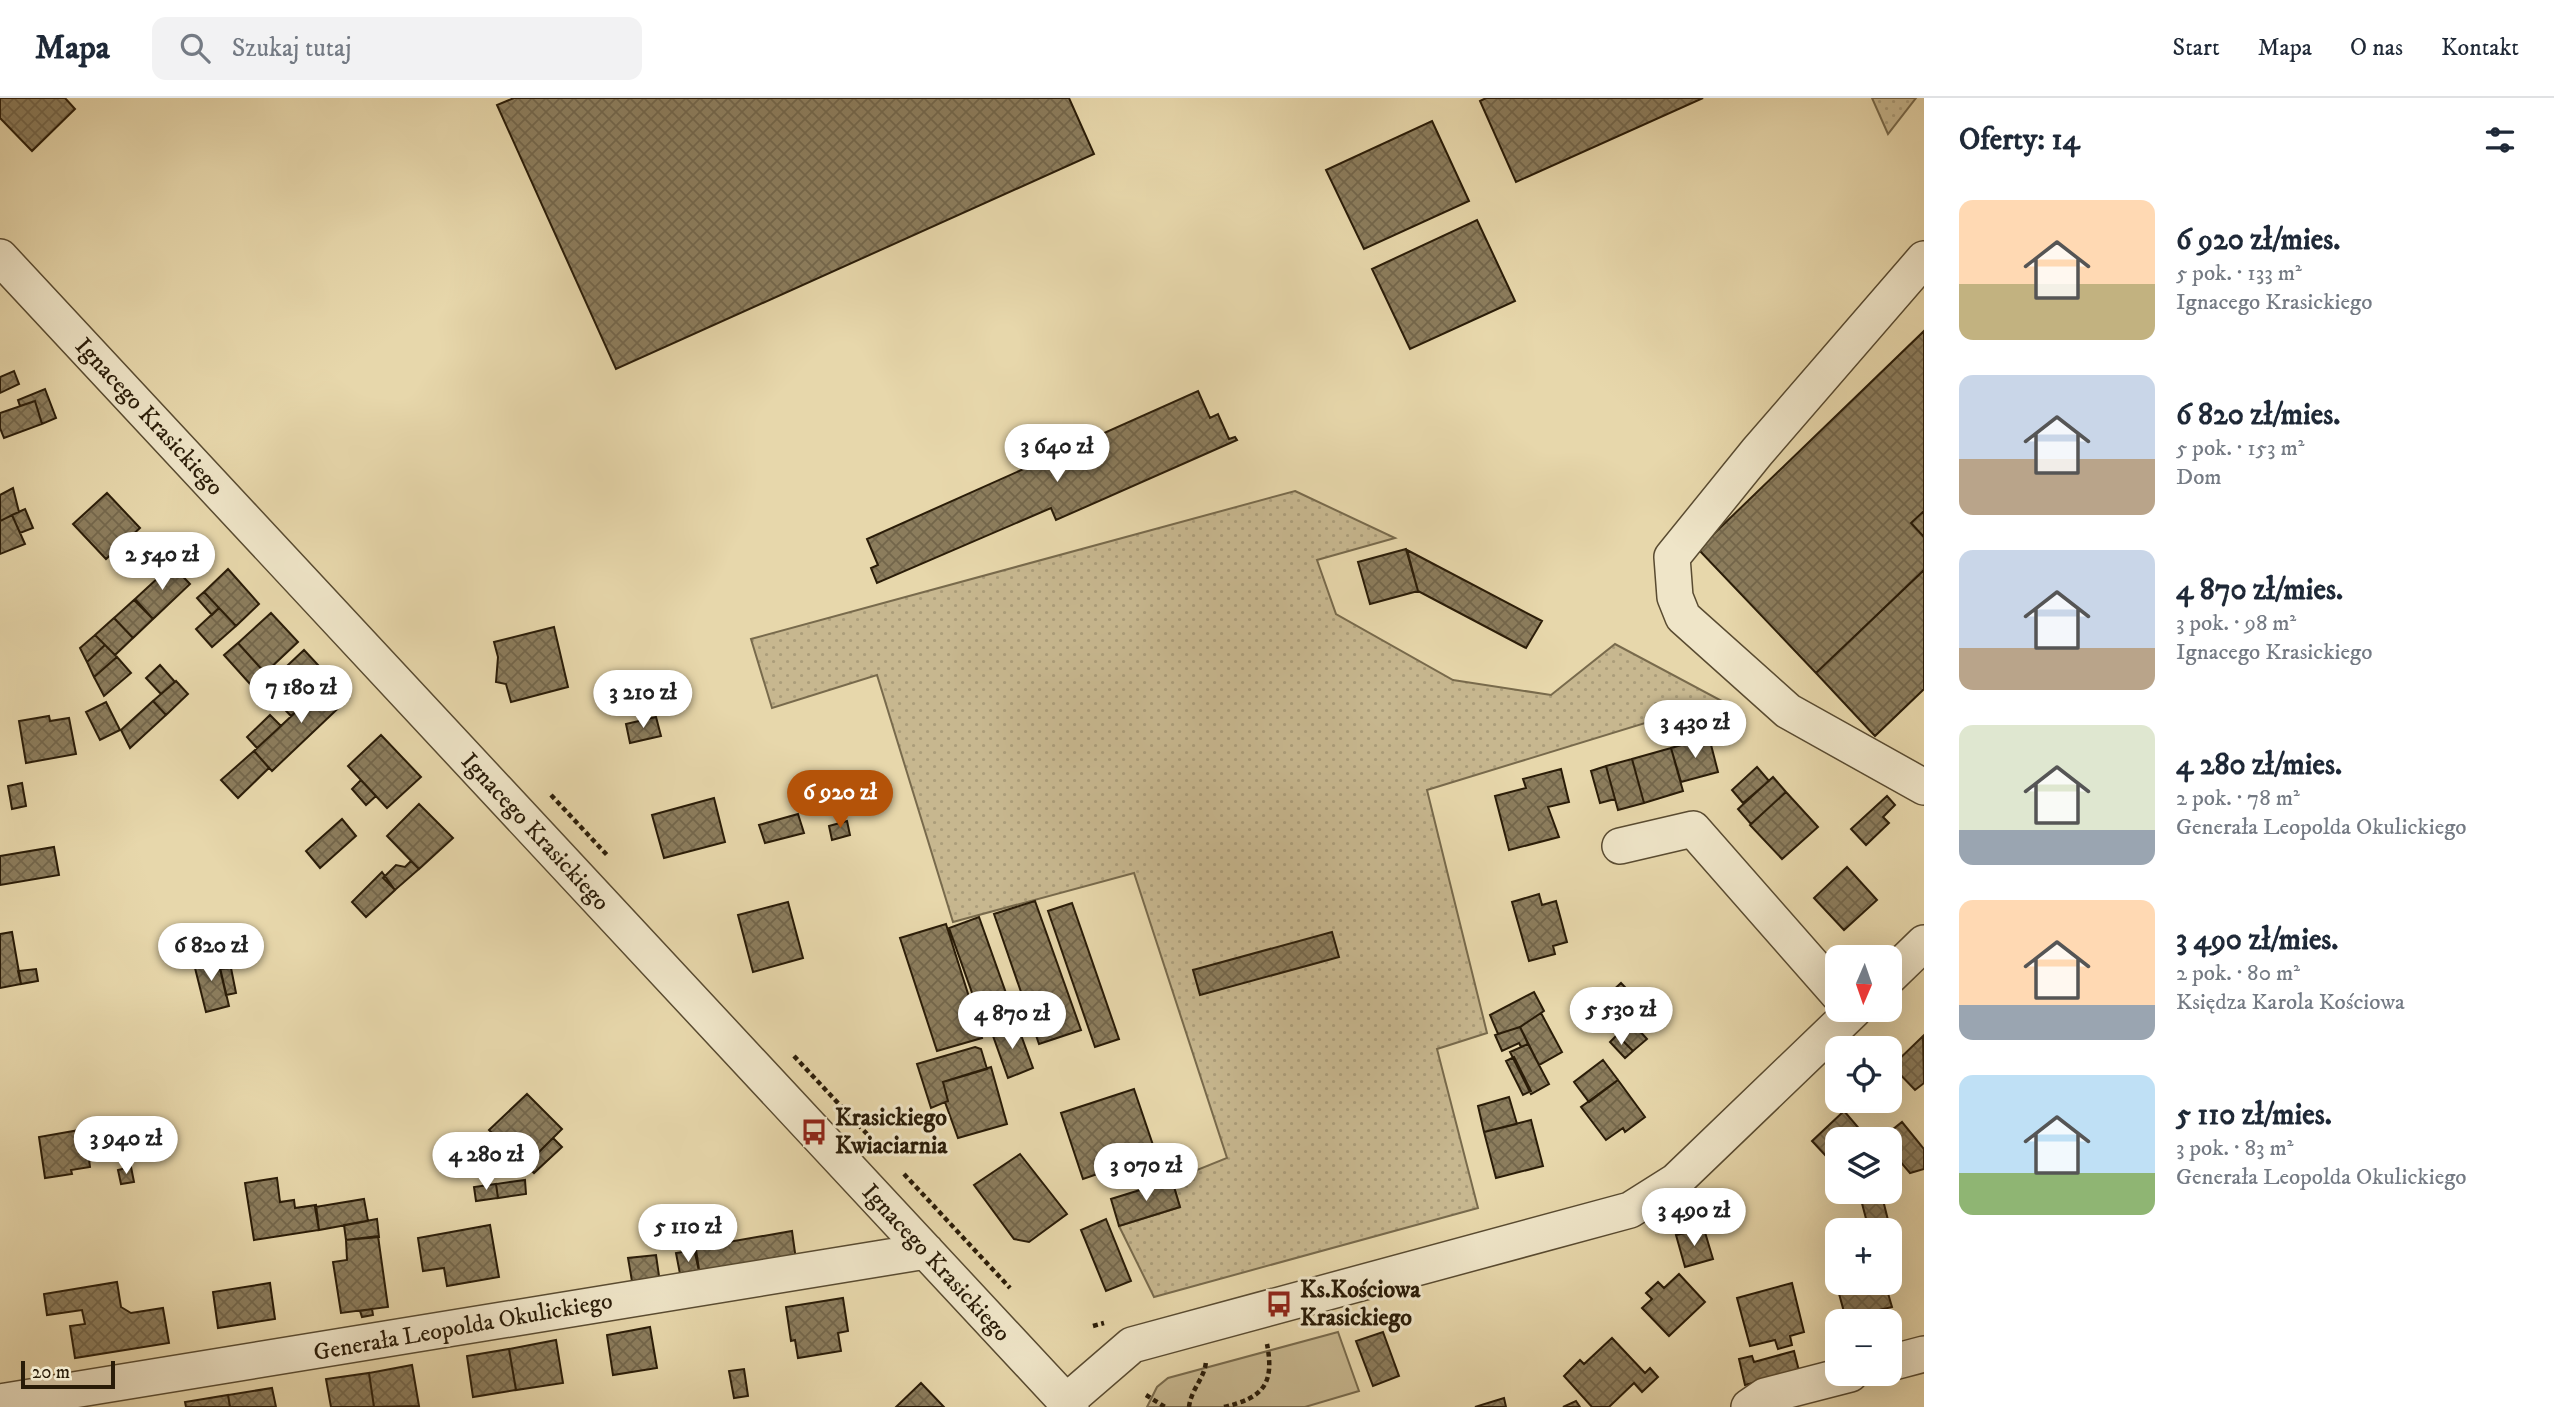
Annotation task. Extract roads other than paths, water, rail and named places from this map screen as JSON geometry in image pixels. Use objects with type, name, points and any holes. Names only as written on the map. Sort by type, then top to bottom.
[{"type":"street","name":"Ignacego Krasickiego","points":[[0,257],[1069,1405]]},
{"type":"street","points":[[1924,259],[1757,452],[1672,557],[1675,597],[1683,617],[1788,711],[1924,787]]},
{"type":"street","points":[[1620,846],[1693,829],[1825,979]]},
{"type":"street","points":[[1069,1405],[1132,1345],[1630,1210],[1676,1181],[1842,1022]]},
{"type":"street","name":"Generała Leopolda Okulickiego","points":[[0,1402],[926,1251]]},
{"type":"street","points":[[1902,1360],[1924,1354]]},
{"type":"street","points":[[1749,1407],[1765,1396],[1825,1380]]},
{"type":"place","name":"Krasickiego Kwiaciarnia","points":[[814,1132]]},
{"type":"place","name":"Ks.Kościowa Krasickiego","points":[[1279,1304]]}]
